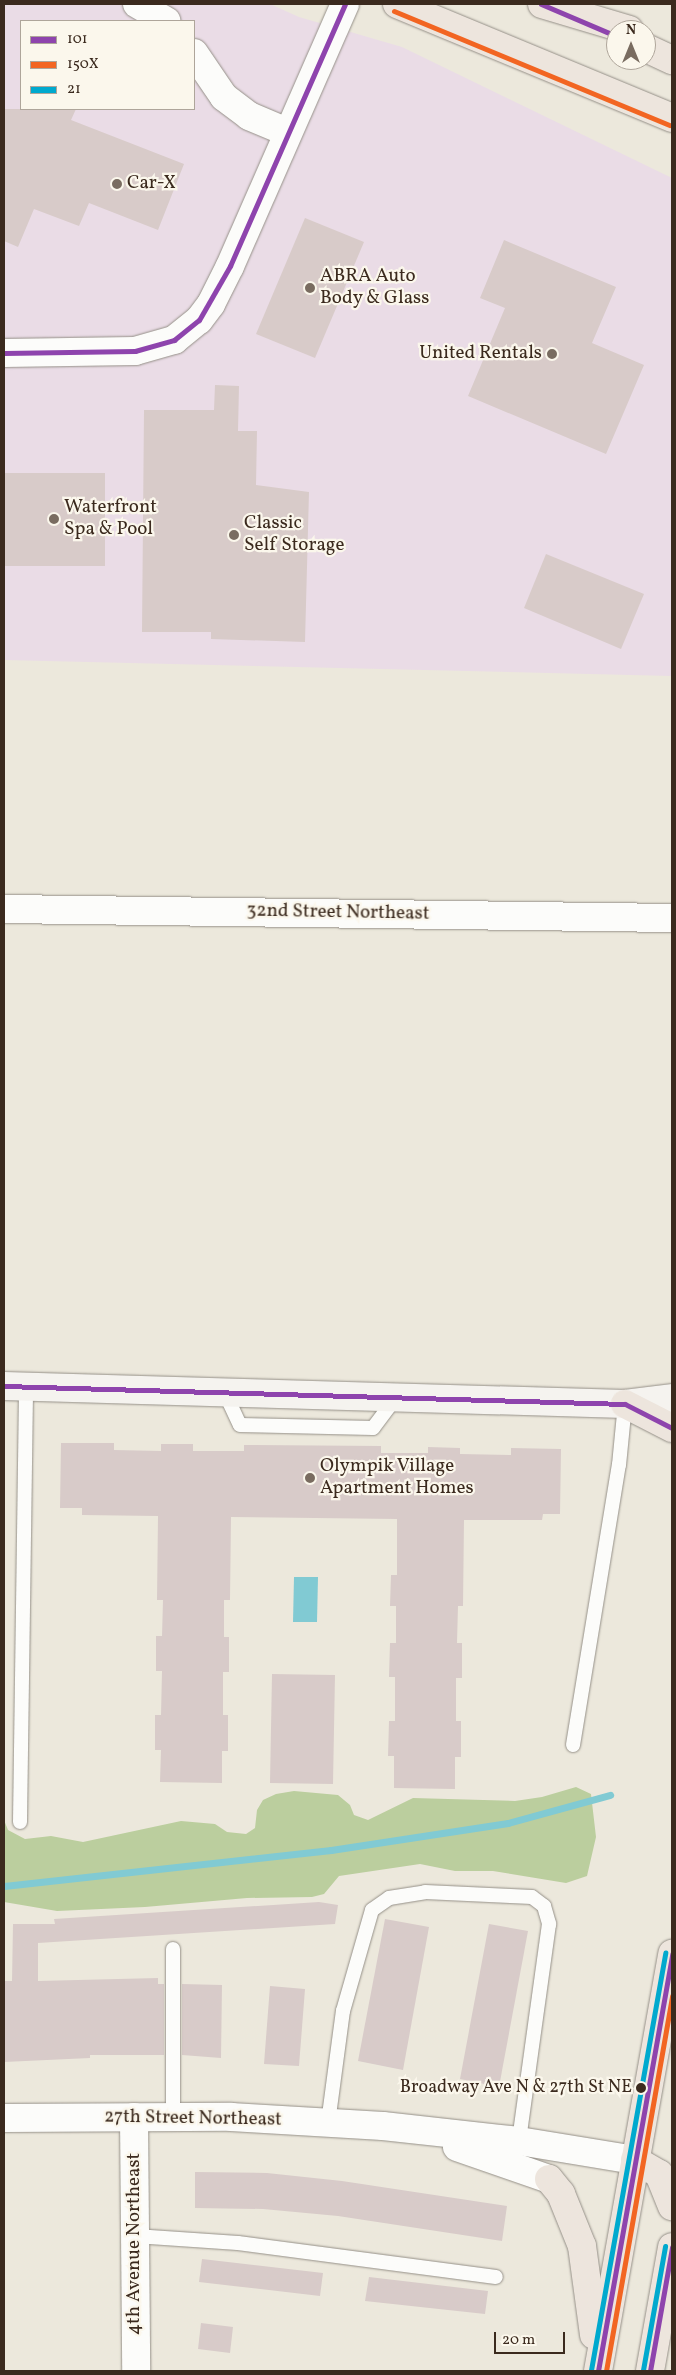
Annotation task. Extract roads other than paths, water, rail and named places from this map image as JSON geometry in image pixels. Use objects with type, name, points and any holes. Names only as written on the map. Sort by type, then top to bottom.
[{"type":"main road","points":[[397,4],[672,118]]},
{"type":"main road","points":[[541,4],[606,23]]},
{"type":"main road","points":[[541,4],[606,32]]},
{"type":"main road","points":[[656,38],[672,43]]},
{"type":"main road","points":[[656,53],[672,60]]},
{"type":"main road","points":[[532,60],[672,133]]},
{"type":"main road","points":[[625,1404],[672,1428]]},
{"type":"main road","points":[[597,2371],[672,1954]]},
{"type":"main road","points":[[635,2160],[659,2174],[672,2206]]},
{"type":"main road","points":[[549,2179],[561,2194],[582,2246],[594,2325],[597,2371]]},
{"type":"main road","points":[[650,2371],[672,2247]]},
{"type":"street","points":[[138,4],[165,20]]},
{"type":"street","points":[[4,353],[135,352],[174,340],[186,331],[211,304],[221,286],[287,132],[345,4]]},
{"type":"street","points":[[195,54],[224,97],[249,116],[287,132]]},
{"type":"street","name":"32nd Street Northeast","points":[[4,909],[672,918]]},
{"type":"street","points":[[15,1387],[625,1404],[672,1398]]},
{"type":"street","name":"4th Avenue Northeast","points":[[134,2117],[136,2371]]},
{"type":"street","name":"27th Street Northeast","points":[[4,2118],[231,2117],[383,2126],[519,2141],[635,2160]]},
{"type":"street","name":"27th Street Northeast","points":[[383,2126],[506,2162],[549,2179]]},
{"type":"lane","points":[[15,1387],[20,1822]]},
{"type":"lane","points":[[573,1746],[619,1465],[625,1404]]},
{"type":"lane","points":[[328,2123],[343,2011],[372,1910],[390,1898],[425,1892],[532,1897],[544,1906],[549,1924],[519,2141]]},
{"type":"lane","points":[[173,1949],[173,2117]]},
{"type":"lane","points":[[135,2236],[238,2243],[496,2277]]},
{"type":"water","points":[[294,1577],[318,1577],[317,1622],[293,1622]]},
{"type":"waterway","points":[[4,1886],[331,1850],[508,1823],[610,1795]]},
{"type":"place","name":"Car-X","points":[[117,184]]},
{"type":"place","name":"ABRA Auto Body & Glass","points":[[310,288]]},
{"type":"place","name":"United Rentals","points":[[552,354]]},
{"type":"place","name":"Waterfront Spa & Pool","points":[[54,519]]},
{"type":"place","name":"Classic Self Storage","points":[[234,535]]},
{"type":"place","name":"Olympik Village Apartment Homes","points":[[310,1478]]},
{"type":"place","name":"Broadway Ave N & 27th St NE","points":[[641,2088]]}]
